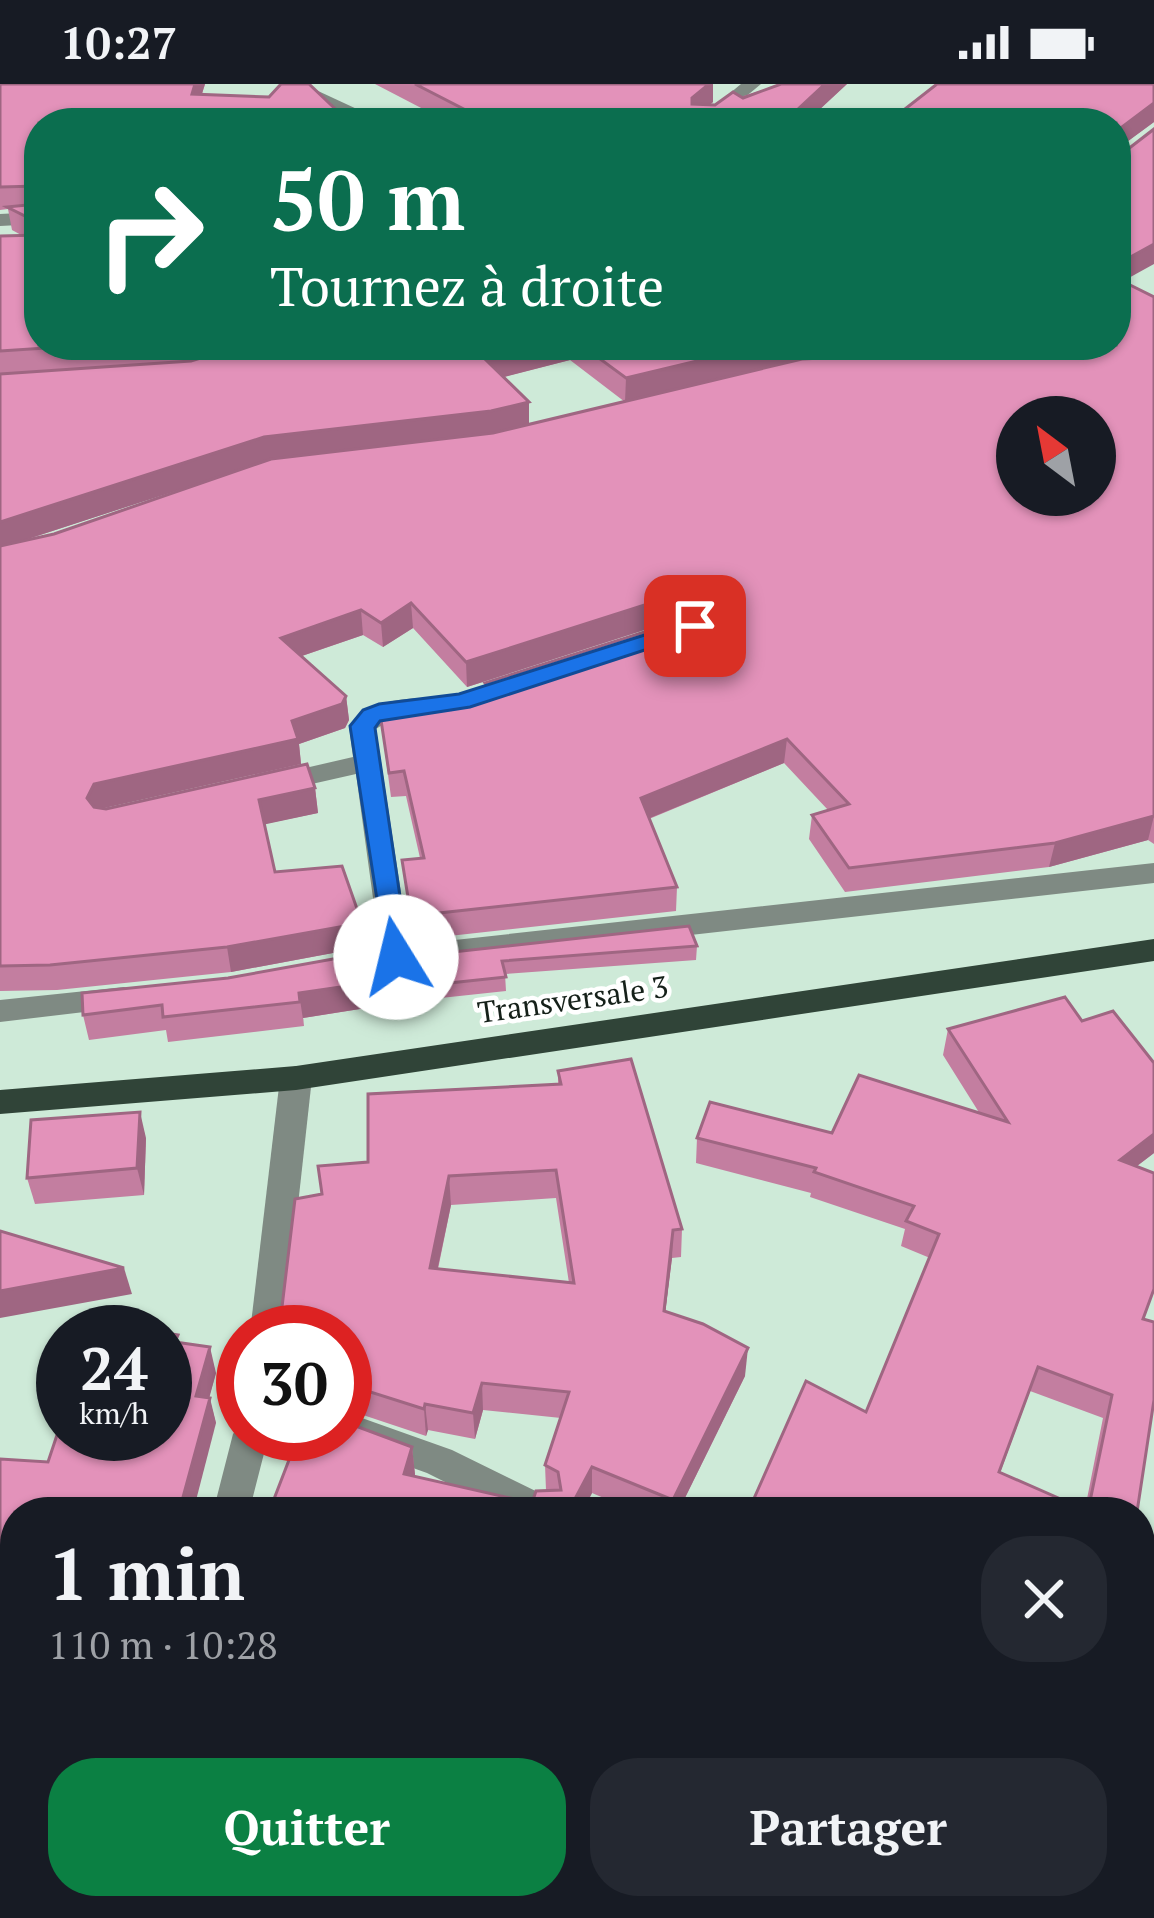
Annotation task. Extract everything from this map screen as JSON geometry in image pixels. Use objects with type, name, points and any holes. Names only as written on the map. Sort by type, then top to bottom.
[{"type":"main road","name":"Transversale 3","points":[[0,1102],[296,1078],[1154,950]]},
{"type":"street","points":[[288,84],[343,108]]},
{"type":"street","points":[[722,108],[752,84]]},
{"type":"street","points":[[396,957],[362,726],[387,709],[443,704]]},
{"type":"street","points":[[250,789],[365,763]]},
{"type":"street","points":[[302,974],[396,957],[1154,873]]},
{"type":"street","points":[[0,1011],[163,994]]},
{"type":"street","points":[[270,1305],[296,1078]]},
{"type":"street","points":[[372,1437],[439,1461],[511,1497]]},
{"type":"street","points":[[235,1497],[244,1461]]},
{"type":"building","points":[[0,84],[195,84],[192,94],[269,97],[281,84],[309,84],[334,108],[24,108],[24,186],[0,187]]},
{"type":"building","points":[[415,84],[709,84],[692,98],[692,104],[715,105],[733,92],[743,98],[781,84],[825,84],[799,108],[462,108]]},
{"type":"building","points":[[937,84],[1154,84],[1154,103],[1131,120],[1131,108],[906,108]]},
{"type":"building","points":[[1154,129],[1154,244],[1131,257],[1131,147]]},
{"type":"building","points":[[24,235],[24,349],[0,351],[0,236]]},
{"type":"building","points":[[1131,286],[1154,297],[1154,816],[1055,843],[849,868],[812,815],[849,804],[787,739],[641,798],[677,887],[411,916],[402,860],[424,858],[404,771],[389,773],[379,707],[491,690],[485,683],[707,612],[714,601],[695,589],[466,662],[411,603],[381,623],[361,610],[281,638],[346,696],[342,704],[292,721],[298,739],[94,784],[87,798],[94,807],[106,809],[307,764],[315,788],[259,800],[275,872],[342,866],[362,923],[227,947],[0,966],[0,546],[54,534],[271,459],[493,433],[798,360],[1131,360]]},
{"type":"building","points":[[486,360],[529,402],[491,411],[264,437],[0,522],[0,374],[191,361]]},
{"type":"building","points":[[601,360],[701,360],[626,378]]},
{"type":"building","points":[[689,926],[697,946],[502,961],[506,977],[421,986],[416,956]]},
{"type":"building","points":[[372,952],[382,981],[299,993],[300,1002],[163,1017],[162,1005],[83,1015],[82,993],[228,978]]},
{"type":"building","points":[[1065,997],[1082,1021],[1113,1011],[1154,1063],[1154,1134],[1120,1160],[1154,1173],[1154,1289],[1143,1319],[1154,1322],[1154,1400],[1139,1497],[1091,1497],[1112,1395],[1038,1367],[999,1472],[1056,1497],[755,1497],[806,1381],[866,1412],[939,1234],[906,1221],[914,1206],[814,1172],[816,1168],[697,1138],[710,1102],[832,1133],[859,1075],[1008,1122],[948,1029]]},
{"type":"building","points":[[631,1059],[682,1229],[673,1230],[664,1311],[703,1324],[748,1348],[674,1497],[592,1467],[576,1497],[534,1497],[536,1491],[561,1490],[558,1472],[545,1465],[569,1392],[482,1383],[473,1413],[425,1404],[424,1409],[372,1393],[372,1305],[282,1305],[295,1199],[322,1194],[318,1166],[368,1162],[368,1094],[561,1084],[558,1071]],"holes":[[[556,1170],[574,1283],[430,1268],[449,1176]]]},
{"type":"building","points":[[140,1112],[137,1168],[27,1178],[31,1120]]},
{"type":"building","points":[[0,1231],[124,1268],[0,1291]]},
{"type":"building","points":[[192,1344],[210,1347],[196,1396],[210,1398],[183,1497],[0,1497],[0,1459],[192,1461]]},
{"type":"building","points":[[372,1432],[412,1447],[404,1474],[506,1497],[275,1497],[289,1461],[372,1461]]},
{"type":"route","points":[[396,957],[362,726],[387,709],[461,702],[695,626]]}]
